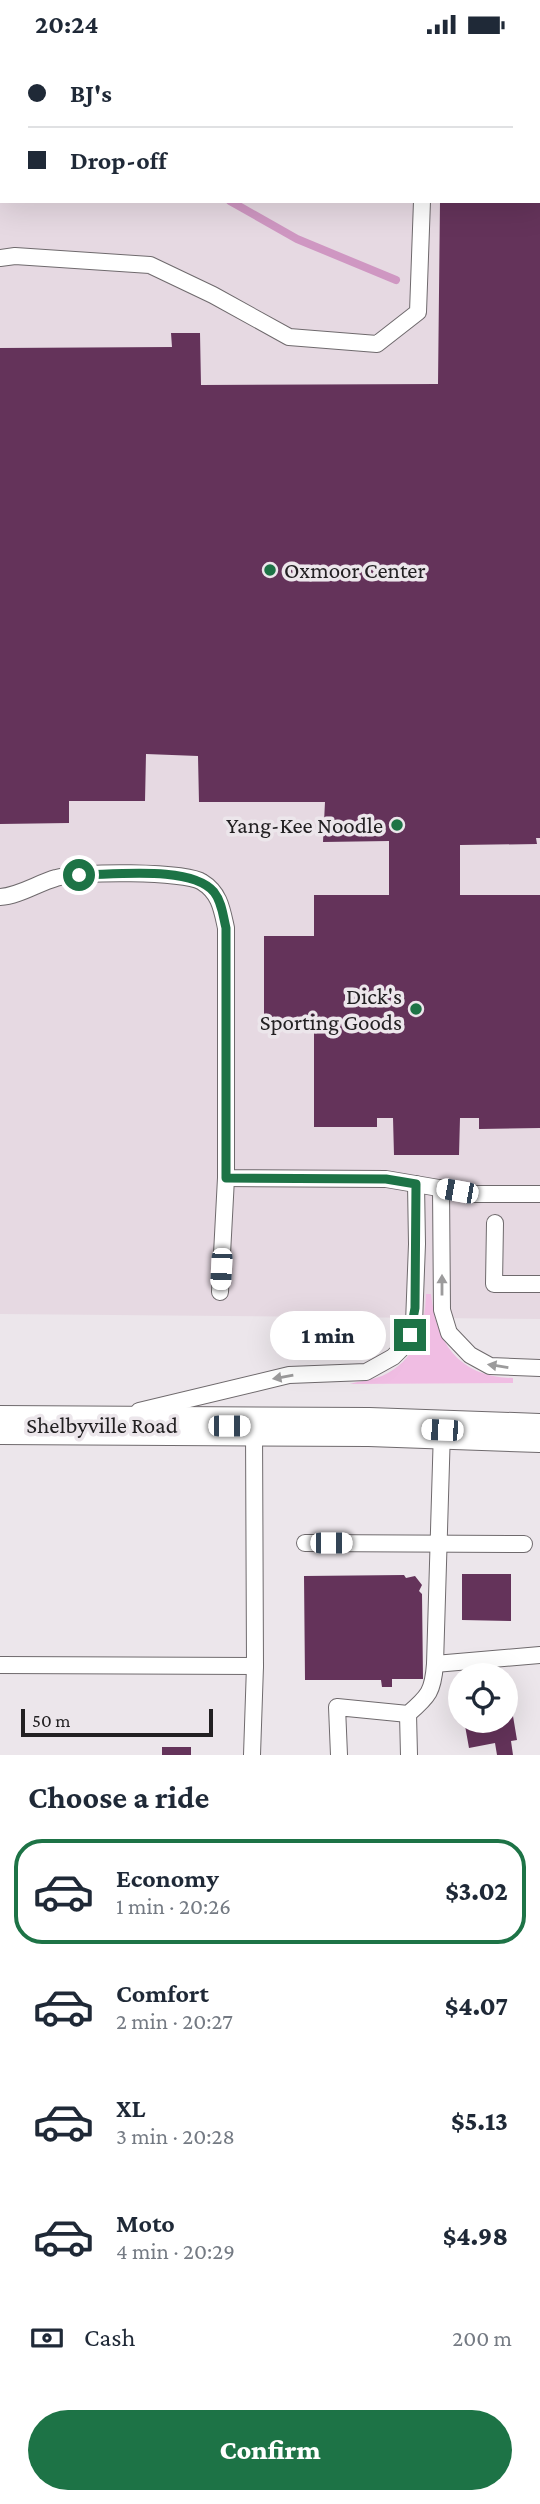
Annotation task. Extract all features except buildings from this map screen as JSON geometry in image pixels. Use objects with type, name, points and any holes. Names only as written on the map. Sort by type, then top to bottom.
[{"type":"main road","name":"Shelbyville Road","points":[[0,1425],[254,1426],[540,1433]]},
{"type":"lane","points":[[0,258],[15,256],[150,265],[213,295],[289,337],[377,344],[418,312],[422,203]]},
{"type":"lane","points":[[0,897],[59,877],[183,876],[201,881],[221,904],[226,928],[226,1178],[220,1292]]},
{"type":"lane","points":[[226,1178],[386,1179],[474,1193],[540,1194]]},
{"type":"lane","points":[[81,1425],[289,1374],[366,1371],[393,1357],[410,1335],[415,1316],[416,1184]]},
{"type":"lane","points":[[441,1188],[442,1310],[449,1333],[470,1355],[490,1366],[540,1368]]},
{"type":"lane","points":[[495,1223],[494,1284],[540,1285]]},
{"type":"lane","points":[[252,1755],[255,1666],[254,1426]]},
{"type":"lane","points":[[339,1755],[337,1707],[408,1714],[425,1699],[433,1686],[442,1430]]},
{"type":"lane","points":[[305,1543],[524,1544]]},
{"type":"lane","points":[[435,1664],[540,1655]]},
{"type":"lane","points":[[0,1665],[255,1666]]},
{"type":"lane","points":[[408,1714],[409,1755]]},
{"type":"shaded area","points":[[0,203],[540,203],[540,1319],[0,1314]]},
{"type":"shaded area","points":[[426,1294],[431,1294],[438,1328],[454,1354],[478,1371],[513,1378],[513,1383],[350,1384],[382,1376],[403,1362],[421,1331]]},
{"type":"waterway","points":[[234,203],[297,239],[396,280]]},
{"type":"place","name":"Oxmoor Center","points":[[270,570]]},
{"type":"place","name":"Yang-Kee Noodle","points":[[397,825]]},
{"type":"place","name":"Dick's Sporting Goods","points":[[416,1009]]},
{"type":"route","points":[[79,875],[183,876],[201,881],[215,894],[221,904],[226,928],[226,1178],[386,1179],[416,1184],[415,1308],[410,1335]]}]
